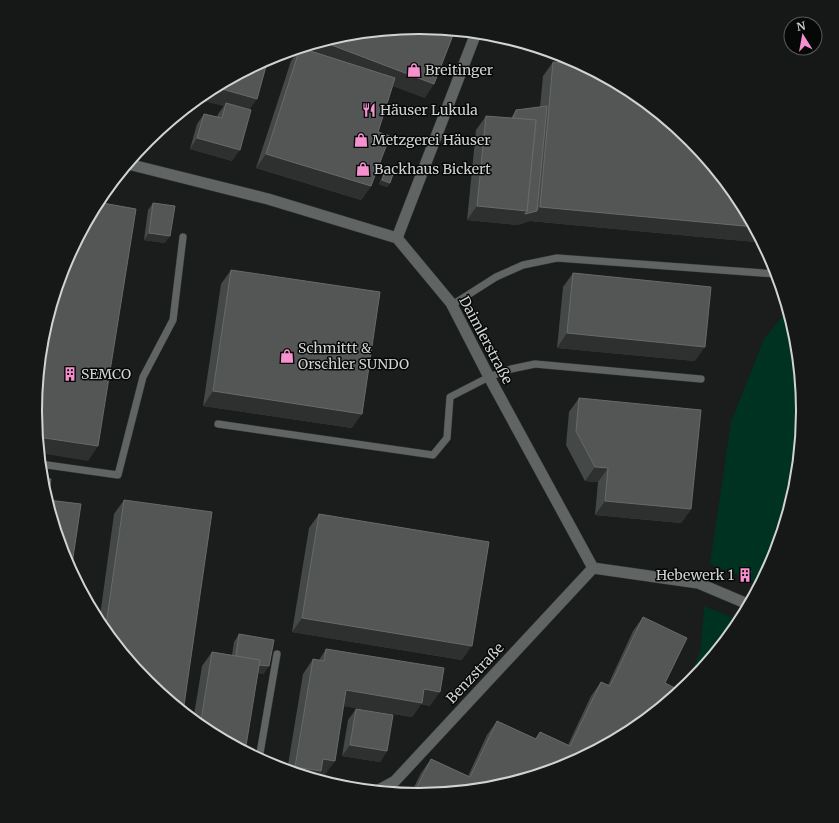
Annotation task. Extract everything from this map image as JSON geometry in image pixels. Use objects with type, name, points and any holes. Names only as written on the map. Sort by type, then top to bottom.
[{"type":"street","points":[[134,165],[268,199],[397,238],[474,38]]},
{"type":"street","name":"Daimlerstraße","points":[[397,238],[452,306],[593,568]]},
{"type":"street","points":[[593,568],[698,583],[744,603]]},
{"type":"street","name":"Benzstraße","points":[[384,787],[395,781],[593,568]]},
{"type":"lane","points":[[46,465],[118,475],[143,377],[173,320],[183,237]]},
{"type":"lane","points":[[452,306],[496,277],[523,265],[557,258],[771,274]]},
{"type":"lane","points":[[218,424],[433,455],[447,438],[450,397],[489,377],[511,369],[535,364],[701,379]]},
{"type":"lane","points":[[260,753],[277,654]]},
{"type":"green space","points":[[784,315],[794,362],[797,412],[794,461],[790,485],[777,533],[756,582],[710,564],[731,422],[764,339]]},
{"type":"green space","points":[[704,606],[735,618],[719,641],[691,672],[701,649]]},
{"type":"building","points":[[420,34],[453,36],[434,84],[331,45],[370,37],[395,35]]},
{"type":"building","points":[[309,51],[395,78],[378,132],[390,136],[371,186],[266,154],[298,54]]},
{"type":"building","points":[[553,62],[563,63],[586,73],[629,98],[668,128],[703,163],[719,182],[748,226],[540,207]]},
{"type":"building","points":[[266,67],[257,99],[224,89]]},
{"type":"building","points":[[226,103],[251,110],[240,150],[197,138],[204,114],[222,118]]},
{"type":"building","points":[[547,106],[537,211],[525,214],[527,211],[536,120],[513,118],[516,110]]},
{"type":"building","points":[[486,116],[536,120],[527,211],[477,206]]},
{"type":"building","points":[[385,171],[393,174],[390,183],[382,180]]},
{"type":"building","name":"SEMCO","points":[[105,203],[136,209],[98,446],[43,438],[42,412],[45,362],[49,338],[62,290],[81,245]]},
{"type":"building","points":[[153,203],[175,206],[170,236],[149,233]]},
{"type":"building","name":"Schmittt & Orschler SUNDO","points":[[231,270],[380,292],[362,414],[213,391]]},
{"type":"building","points":[[573,273],[711,287],[705,347],[567,333]]},
{"type":"building","points":[[579,398],[701,410],[691,509],[605,501],[608,468],[595,467],[576,431]]},
{"type":"building","points":[[48,479],[51,479],[50,488]]},
{"type":"building","points":[[124,500],[212,512],[184,706],[153,678],[136,660],[106,622]]},
{"type":"building","points":[[53,501],[81,504],[73,560],[62,533]]},
{"type":"building","points":[[319,514],[489,542],[472,646],[302,618]]},
{"type":"building","points":[[744,569],[751,571],[750,574],[743,572]]},
{"type":"building","points":[[643,617],[687,638],[665,683],[675,688],[649,711],[608,738],[564,760],[517,776],[469,786],[416,789],[431,759],[470,777],[497,721],[536,739],[540,732],[570,746],[601,682],[610,686]]},
{"type":"building","points":[[239,634],[274,640],[269,666],[259,665],[260,660],[236,656]]},
{"type":"building","points":[[326,649],[444,668],[440,692],[424,689],[422,703],[346,690],[335,761],[323,759],[321,771],[295,767],[313,659],[324,661]]},
{"type":"building","points":[[212,652],[260,660],[246,746],[201,719]]},
{"type":"building","points":[[356,709],[393,715],[387,751],[350,745]]},
{"type":"place","name":"Breitinger","points":[[414,70]]},
{"type":"place","name":"Häuser Lukula","points":[[369,110]]},
{"type":"place","name":"Metzgerei Häuser","points":[[361,140]]},
{"type":"place","name":"Backhaus Bickert","points":[[363,169]]},
{"type":"place","name":"Schmittt & Orschler SUNDO","points":[[287,356]]},
{"type":"place","name":"SEMCO","points":[[70,374]]},
{"type":"place","name":"Hebewerk 1","points":[[745,575]]}]
